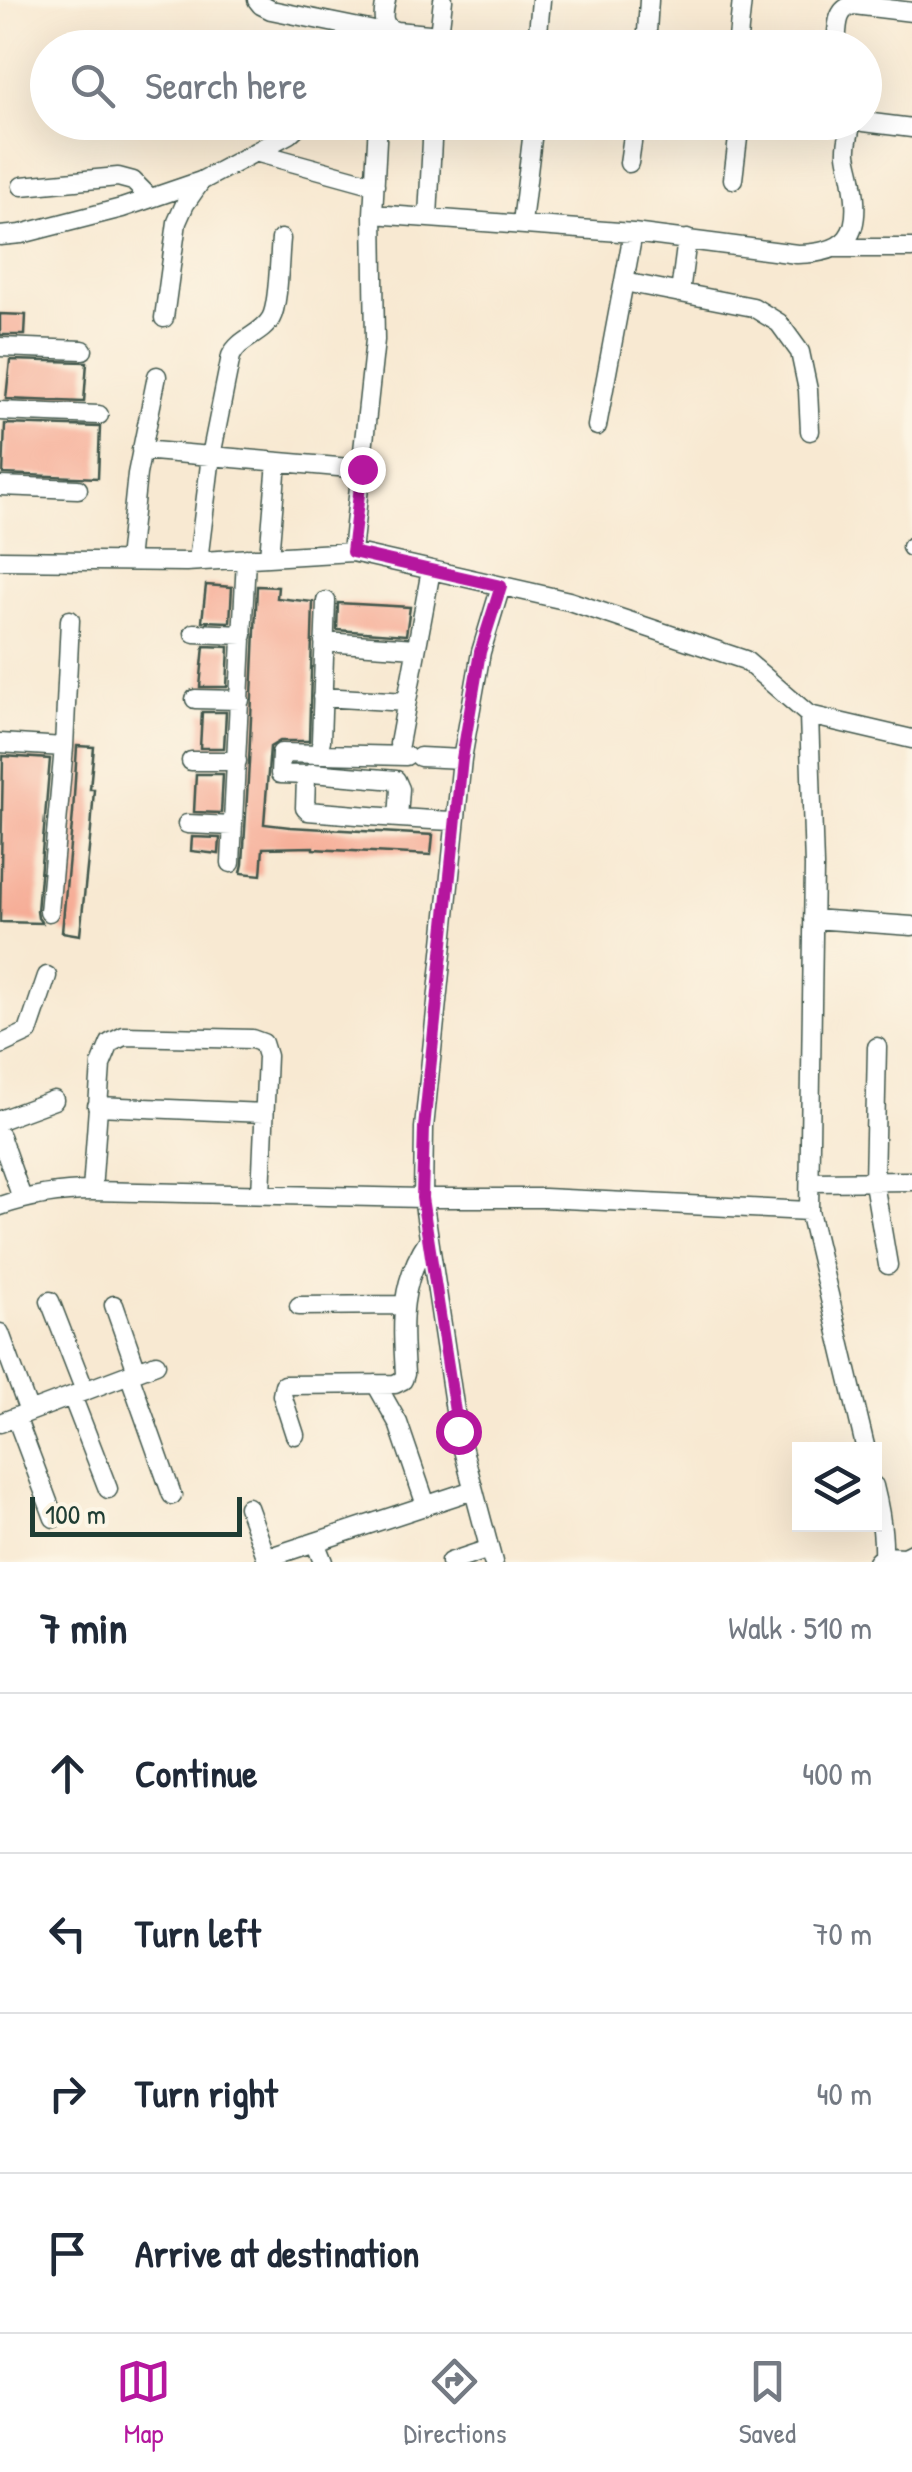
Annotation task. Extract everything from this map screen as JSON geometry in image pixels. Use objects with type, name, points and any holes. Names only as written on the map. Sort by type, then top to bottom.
[{"type":"street","points":[[257,0],[271,10],[363,30]]},
{"type":"street","points":[[326,0],[330,22]]},
{"type":"street","points":[[384,30],[386,0]]},
{"type":"street","points":[[439,30],[443,0]]},
{"type":"street","points":[[540,30],[541,0]]},
{"type":"street","points":[[647,30],[649,0]]},
{"type":"street","points":[[739,30],[742,0]]},
{"type":"street","points":[[838,30],[841,11],[854,5],[912,12]]},
{"type":"street","points":[[882,124],[912,128]]},
{"type":"street","points":[[0,236],[58,225],[150,198],[202,180],[278,140]]},
{"type":"street","points":[[352,552],[375,340],[373,214],[377,140]]},
{"type":"street","points":[[428,217],[432,140]]},
{"type":"street","points":[[522,224],[532,140]]},
{"type":"street","points":[[629,163],[632,140]]},
{"type":"street","points":[[733,179],[738,140]]},
{"type":"street","points":[[837,248],[848,238],[856,208],[847,153],[849,140]]},
{"type":"street","points":[[256,152],[375,185]]},
{"type":"street","points":[[22,186],[118,176],[133,181],[150,198]]},
{"type":"street","points":[[164,318],[177,222],[202,180]]},
{"type":"street","points":[[373,214],[633,233],[797,254],[821,254],[837,248],[912,248]]},
{"type":"street","points":[[598,426],[633,233]]},
{"type":"street","points":[[198,561],[211,456],[234,349],[267,323],[273,313],[281,238]]},
{"type":"street","points":[[680,293],[686,239]]},
{"type":"street","points":[[624,282],[753,308],[779,323],[800,352],[808,390],[810,432]]},
{"type":"street","points":[[0,347],[83,350]]},
{"type":"street","points":[[128,561],[142,450],[158,376]]},
{"type":"street","points":[[0,411],[100,415]]},
{"type":"street","points":[[142,450],[362,469]]},
{"type":"street","points":[[269,557],[277,462]]},
{"type":"street","points":[[0,486],[78,488]]},
{"type":"street","points":[[0,560],[198,561],[352,552],[568,602],[745,660],[809,715],[912,739]]},
{"type":"street","points":[[231,863],[246,558]]},
{"type":"street","points":[[408,752],[406,702],[431,570]]},
{"type":"street","points":[[450,1562],[491,1556],[458,1431],[422,1198],[424,1128],[462,759],[480,652],[501,586]]},
{"type":"street","points":[[320,742],[326,601]]},
{"type":"street","points":[[49,912],[64,747],[70,620]]},
{"type":"street","points":[[194,633],[244,635]]},
{"type":"street","points":[[324,642],[416,648]]},
{"type":"street","points":[[322,696],[406,702]]},
{"type":"street","points":[[195,699],[240,700]]},
{"type":"street","points":[[809,715],[814,866],[809,1211],[864,1442]]},
{"type":"street","points":[[0,743],[64,747]]},
{"type":"street","points":[[398,818],[400,789],[396,780],[280,774],[281,752],[408,752],[462,759]]},
{"type":"street","points":[[191,761],[237,761]]},
{"type":"street","points":[[308,775],[308,811],[454,822]]},
{"type":"street","points":[[186,824],[234,826]]},
{"type":"street","points":[[813,919],[912,926]]},
{"type":"street","points":[[0,1045],[28,1032],[47,976]]},
{"type":"street","points":[[92,1191],[101,1065],[105,1050],[124,1036],[252,1039],[264,1044],[267,1056],[262,1194]]},
{"type":"street","points":[[877,1047],[874,1183],[888,1265]]},
{"type":"street","points":[[0,1120],[54,1100]]},
{"type":"street","points":[[98,1106],[264,1113]]},
{"type":"street","points":[[0,1136],[22,1198]]},
{"type":"street","points":[[810,1182],[912,1181]]},
{"type":"street","points":[[0,1206],[22,1198],[92,1191],[544,1198],[809,1211]]},
{"type":"street","points":[[295,1435],[282,1395],[284,1385],[395,1384],[404,1378],[403,1305],[411,1269],[429,1239]]},
{"type":"street","points":[[50,1301],[108,1489]]},
{"type":"street","points":[[114,1305],[172,1494]]},
{"type":"street","points":[[298,1306],[403,1305]]},
{"type":"street","points":[[0,1333],[15,1417],[54,1518]]},
{"type":"street","points":[[15,1417],[156,1364]]},
{"type":"street","points":[[376,1384],[398,1423],[426,1506]]},
{"type":"street","points":[[248,1507],[267,1560],[473,1490]]},
{"type":"street","points":[[881,1532],[880,1559],[904,1558],[912,1553]]},
{"type":"street","points":[[315,1542],[322,1562]]},
{"type":"building","points":[[0,314],[26,315],[25,335],[0,335]]},
{"type":"building","points":[[10,360],[87,362],[84,402],[6,399]]},
{"type":"building","points":[[5,424],[100,427],[98,478],[3,474]]},
{"type":"building","points":[[206,585],[232,587],[230,622],[202,621]]},
{"type":"building","points":[[257,586],[278,587],[277,598],[313,602],[309,741],[280,741],[270,747],[264,824],[433,835],[431,855],[313,847],[263,848],[261,875],[241,873]]},
{"type":"building","points":[[338,603],[410,607],[406,635],[337,630]]},
{"type":"building","points":[[204,646],[229,647],[227,687],[200,687]]},
{"type":"building","points":[[202,712],[226,712],[224,748],[200,748]]},
{"type":"building","points":[[77,746],[94,747],[91,830],[80,935],[62,932]]},
{"type":"building","points":[[3,756],[50,759],[37,911],[42,923],[0,922]]},
{"type":"building","points":[[196,774],[223,774],[221,813],[194,812]]},
{"type":"building","points":[[192,837],[220,838],[219,854],[191,851]]},
{"type":"route","points":[[362,469],[352,552],[501,586],[480,652],[462,759],[424,1128],[422,1198],[458,1431]]}]
